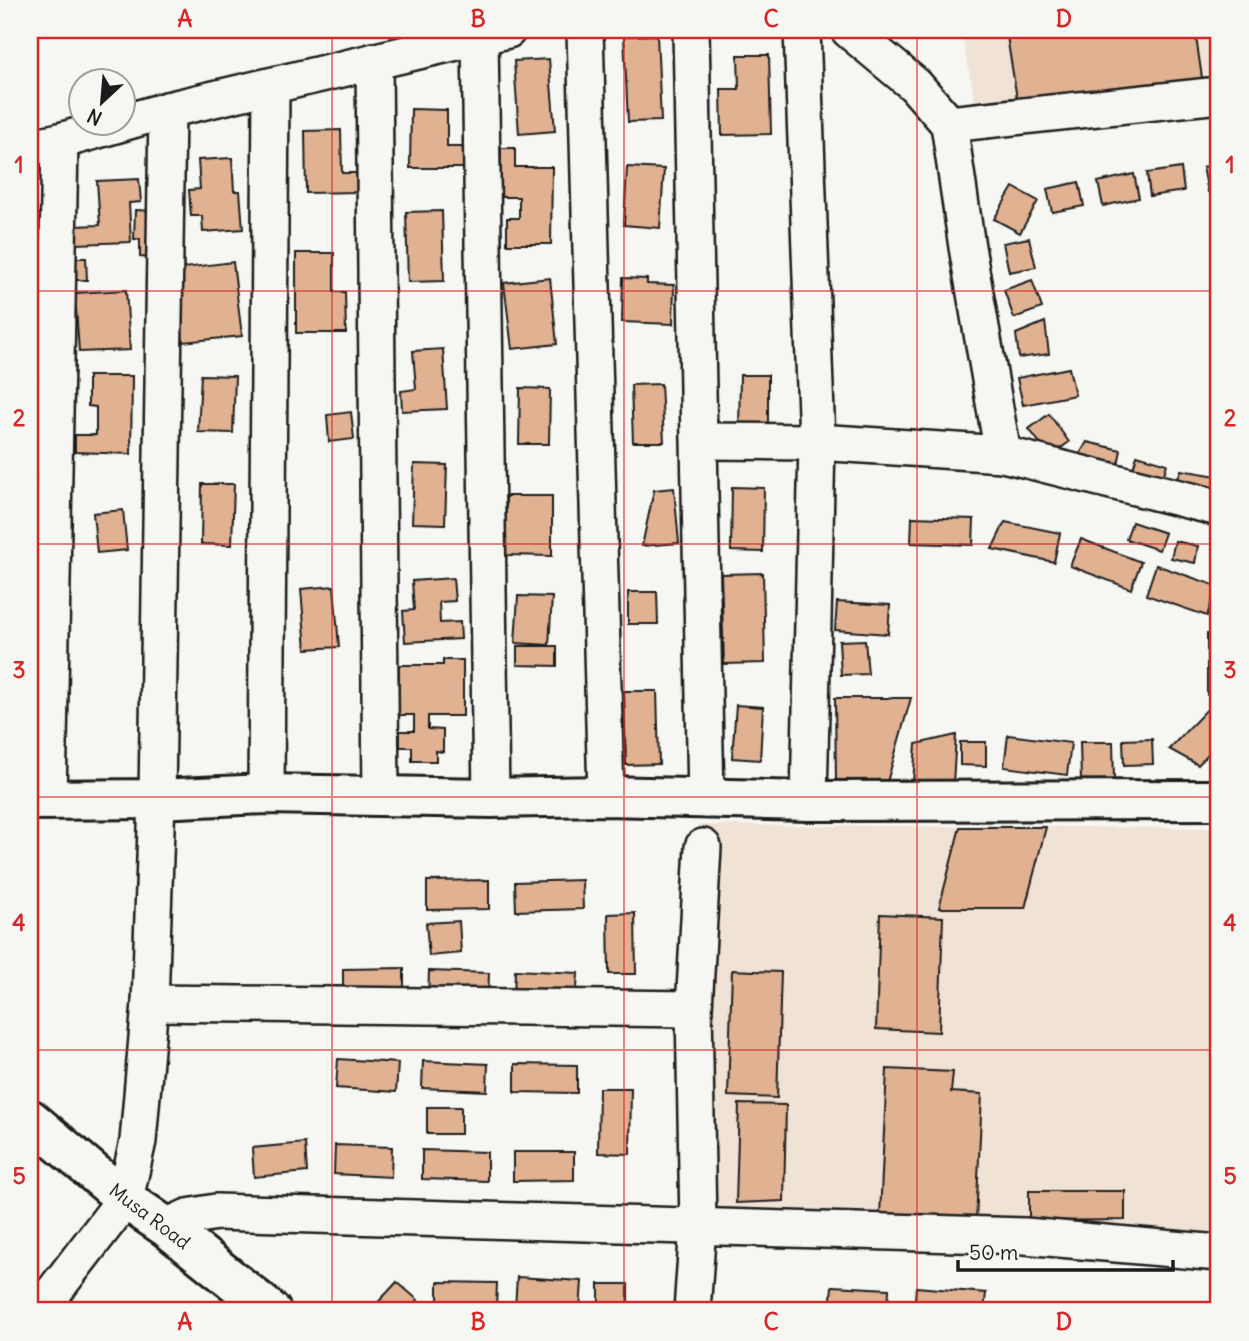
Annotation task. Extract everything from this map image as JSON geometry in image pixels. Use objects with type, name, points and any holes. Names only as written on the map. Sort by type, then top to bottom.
[{"type":"street","points":[[585,30],[606,796]]},
{"type":"street","points":[[691,30],[706,800]]},
{"type":"street","points":[[802,30],[817,442],[809,802]]},
{"type":"street","points":[[849,30],[915,85],[949,124],[969,260],[1003,454]]},
{"type":"street","points":[[491,798],[494,33],[167,110],[45,144],[39,800],[157,799],[266,794],[491,798],[606,796],[809,802],[1219,800]]},
{"type":"street","points":[[374,61],[381,796]]},
{"type":"street","points":[[266,794],[271,86]]},
{"type":"street","points":[[949,124],[1219,95]]},
{"type":"street","points":[[40,1311],[125,1199],[138,1141],[150,1003],[157,799],[167,110]]},
{"type":"street","points":[[700,441],[817,442],[1003,454],[1219,508]]},
{"type":"street","points":[[692,1311],[698,1235],[694,1009],[703,847]]},
{"type":"street","points":[[150,1003],[694,1009]]},
{"type":"street","name":"Musa Road","points":[[30,1119],[125,1199],[166,1227],[271,1311]]},
{"type":"street","points":[[166,1227],[188,1217],[216,1212],[1219,1261]]},
{"type":"street","points":[[698,1235],[1025,1236],[1219,1253]]},
{"type":"shaded area","points":[[961,30],[1219,30],[1219,100],[979,121]]},
{"type":"shaded area","points":[[698,825],[1219,828],[1219,1266],[696,1234]]},
{"type":"building","points":[[1006,30],[1195,30],[1202,78],[1018,105]]},
{"type":"building","points":[[657,35],[661,121],[628,122],[624,36]]},
{"type":"building","points":[[738,55],[769,55],[771,134],[722,135],[721,89],[739,89]]},
{"type":"building","points":[[549,59],[555,131],[519,134],[514,61]]},
{"type":"building","points":[[411,109],[447,110],[447,147],[468,147],[468,168],[410,168]]},
{"type":"building","points":[[341,130],[342,173],[358,173],[358,192],[306,193],[305,131]]},
{"type":"building","points":[[501,148],[515,148],[515,167],[552,167],[551,244],[507,244],[507,218],[519,218],[519,197],[501,197]]},
{"type":"building","points":[[232,158],[234,191],[240,191],[243,229],[203,232],[202,216],[191,216],[189,190],[200,189],[198,160]]},
{"type":"building","points":[[1219,164],[1219,190],[1208,192],[1203,167]]},
{"type":"building","points":[[627,167],[664,169],[660,228],[624,225]]},
{"type":"building","points":[[1181,168],[1184,191],[1150,196],[1147,173]]},
{"type":"building","points":[[1134,174],[1139,198],[1103,206],[1098,182]]},
{"type":"building","points":[[139,179],[141,202],[129,203],[131,242],[76,244],[75,226],[100,225],[97,181]]},
{"type":"building","points":[[1079,182],[1084,206],[1052,212],[1047,189]]},
{"type":"building","points":[[1013,187],[1038,201],[1020,233],[994,219]]},
{"type":"building","points":[[135,210],[155,211],[153,258],[140,257],[140,239],[134,239]]},
{"type":"building","points":[[442,211],[444,281],[408,282],[406,212]]},
{"type":"building","points":[[1029,238],[1036,267],[1009,272],[1003,243]]},
{"type":"building","points":[[296,253],[334,253],[334,292],[345,292],[346,333],[296,333]]},
{"type":"building","points":[[74,258],[86,258],[87,280],[75,280]]},
{"type":"building","points":[[233,262],[242,336],[183,342],[175,269]]},
{"type":"building","points":[[550,278],[557,344],[512,349],[504,283]]},
{"type":"building","points":[[623,278],[647,279],[647,284],[674,285],[673,324],[622,322]]},
{"type":"building","points":[[1032,280],[1042,308],[1014,318],[1004,290]]},
{"type":"building","points":[[126,290],[130,350],[79,352],[75,293]]},
{"type":"building","points":[[1045,322],[1049,354],[1019,358],[1016,334]]},
{"type":"building","points":[[443,349],[447,409],[402,411],[401,391],[416,389],[413,351]]},
{"type":"building","points":[[1069,368],[1075,395],[1023,405],[1017,378]]},
{"type":"building","points":[[201,375],[235,376],[233,433],[198,432]]},
{"type":"building","points":[[740,375],[768,375],[768,433],[739,433]]},
{"type":"building","points":[[88,376],[132,376],[131,454],[75,452],[75,435],[96,435],[96,407],[88,406]]},
{"type":"building","points":[[661,384],[664,442],[633,442],[631,385]]},
{"type":"building","points":[[520,388],[550,389],[549,444],[519,444]]},
{"type":"building","points":[[351,412],[354,439],[329,442],[327,415]]},
{"type":"building","points":[[1049,414],[1069,442],[1050,456],[1029,429]]},
{"type":"building","points":[[1087,442],[1121,450],[1116,474],[1074,464]]},
{"type":"building","points":[[1137,455],[1167,464],[1160,488],[1130,479]]},
{"type":"building","points":[[414,464],[447,465],[445,524],[412,523]]},
{"type":"building","points":[[1181,470],[1217,476],[1209,497],[1173,492]]},
{"type":"building","points":[[202,484],[234,484],[232,545],[201,544]]},
{"type":"building","points":[[732,487],[764,488],[763,552],[731,551]]},
{"type":"building","points":[[674,488],[679,543],[642,546],[654,490]]},
{"type":"building","points":[[506,496],[552,496],[552,556],[506,555]]},
{"type":"building","points":[[123,510],[127,550],[97,553],[93,513]]},
{"type":"building","points":[[912,517],[974,519],[973,545],[911,543]]},
{"type":"building","points":[[1005,522],[1060,533],[1054,562],[992,549]]},
{"type":"building","points":[[1132,522],[1165,533],[1159,550],[1126,539]]},
{"type":"building","points":[[1081,539],[1141,562],[1131,589],[1070,566]]},
{"type":"building","points":[[1175,541],[1198,546],[1195,563],[1171,558]]},
{"type":"building","points":[[1156,565],[1217,586],[1207,616],[1146,595]]},
{"type":"building","points":[[763,573],[765,663],[724,664],[721,574]]},
{"type":"building","points":[[453,578],[455,601],[439,602],[440,623],[460,622],[461,639],[405,642],[403,611],[414,610],[412,581]]},
{"type":"building","points":[[334,586],[339,647],[306,649],[301,589]]},
{"type":"building","points":[[628,592],[657,592],[658,624],[628,624]]},
{"type":"building","points":[[518,596],[552,597],[549,645],[515,643]]},
{"type":"building","points":[[837,602],[890,605],[888,634],[835,630]]},
{"type":"building","points":[[1207,634],[1219,634],[1219,695],[1207,695]]},
{"type":"building","points":[[865,640],[868,674],[841,675],[839,641]]},
{"type":"building","points":[[517,646],[557,646],[557,666],[517,665]]},
{"type":"building","points":[[443,660],[463,660],[463,716],[428,716],[428,729],[443,730],[443,752],[436,751],[436,761],[412,761],[412,747],[400,747],[400,731],[414,731],[414,715],[399,715],[399,665],[443,665]]},
{"type":"building","points":[[624,691],[657,691],[659,764],[626,765]]},
{"type":"building","points":[[835,698],[911,698],[887,782],[836,782]]},
{"type":"building","points":[[1213,703],[1219,708],[1219,742],[1198,765],[1169,749]]},
{"type":"building","points":[[736,705],[763,707],[760,760],[732,758]]},
{"type":"building","points":[[956,735],[953,784],[913,782],[916,744]]},
{"type":"building","points":[[1008,735],[1071,743],[1067,775],[1004,767]]},
{"type":"building","points":[[1152,739],[1153,764],[1124,765],[1123,740]]},
{"type":"building","points":[[960,742],[986,742],[986,766],[960,765]]},
{"type":"building","points":[[1080,742],[1113,742],[1114,780],[1081,781]]},
{"type":"building","points":[[960,827],[1046,827],[1025,908],[939,908]]},
{"type":"building","points":[[489,880],[489,909],[427,910],[427,881]]},
{"type":"building","points":[[582,880],[583,909],[516,911],[515,882]]},
{"type":"building","points":[[635,913],[636,974],[609,974],[608,914]]},
{"type":"building","points":[[880,914],[943,917],[939,1032],[876,1029]]},
{"type":"building","points":[[459,921],[461,953],[429,956],[426,923]]},
{"type":"building","points":[[404,968],[404,995],[343,996],[343,969]]},
{"type":"building","points":[[515,970],[578,973],[576,1002],[514,999]]},
{"type":"building","points":[[732,970],[781,972],[777,1098],[728,1096]]},
{"type":"building","points":[[429,971],[489,973],[488,1000],[428,998]]},
{"type":"building","points":[[338,1059],[398,1063],[396,1092],[336,1088]]},
{"type":"building","points":[[423,1061],[488,1064],[487,1091],[422,1088]]},
{"type":"building","points":[[515,1064],[577,1065],[577,1093],[515,1092]]},
{"type":"building","points":[[887,1069],[953,1072],[951,1092],[982,1094],[976,1221],[880,1215]]},
{"type":"building","points":[[599,1088],[631,1088],[630,1154],[598,1153]]},
{"type":"building","points":[[739,1104],[786,1105],[784,1201],[736,1203]]},
{"type":"building","points":[[427,1107],[461,1107],[461,1134],[427,1134]]},
{"type":"building","points":[[305,1143],[307,1172],[254,1177],[252,1148]]},
{"type":"building","points":[[335,1145],[392,1147],[391,1177],[334,1174]]},
{"type":"building","points":[[422,1150],[487,1152],[487,1181],[422,1179]]},
{"type":"building","points":[[513,1152],[574,1152],[574,1180],[513,1181]]},
{"type":"building","points":[[1029,1191],[1125,1191],[1125,1220],[1029,1221]]},
{"type":"building","points":[[517,1277],[582,1281],[580,1311],[515,1308]]},
{"type":"building","points":[[397,1282],[418,1300],[408,1311],[370,1311]]},
{"type":"building","points":[[438,1282],[497,1283],[496,1309],[438,1307]]},
{"type":"building","points":[[599,1284],[628,1284],[628,1311],[599,1311]]},
{"type":"building","points":[[832,1286],[889,1289],[888,1311],[830,1311]]},
{"type":"building","points":[[916,1287],[986,1293],[984,1311],[914,1311]]}]
